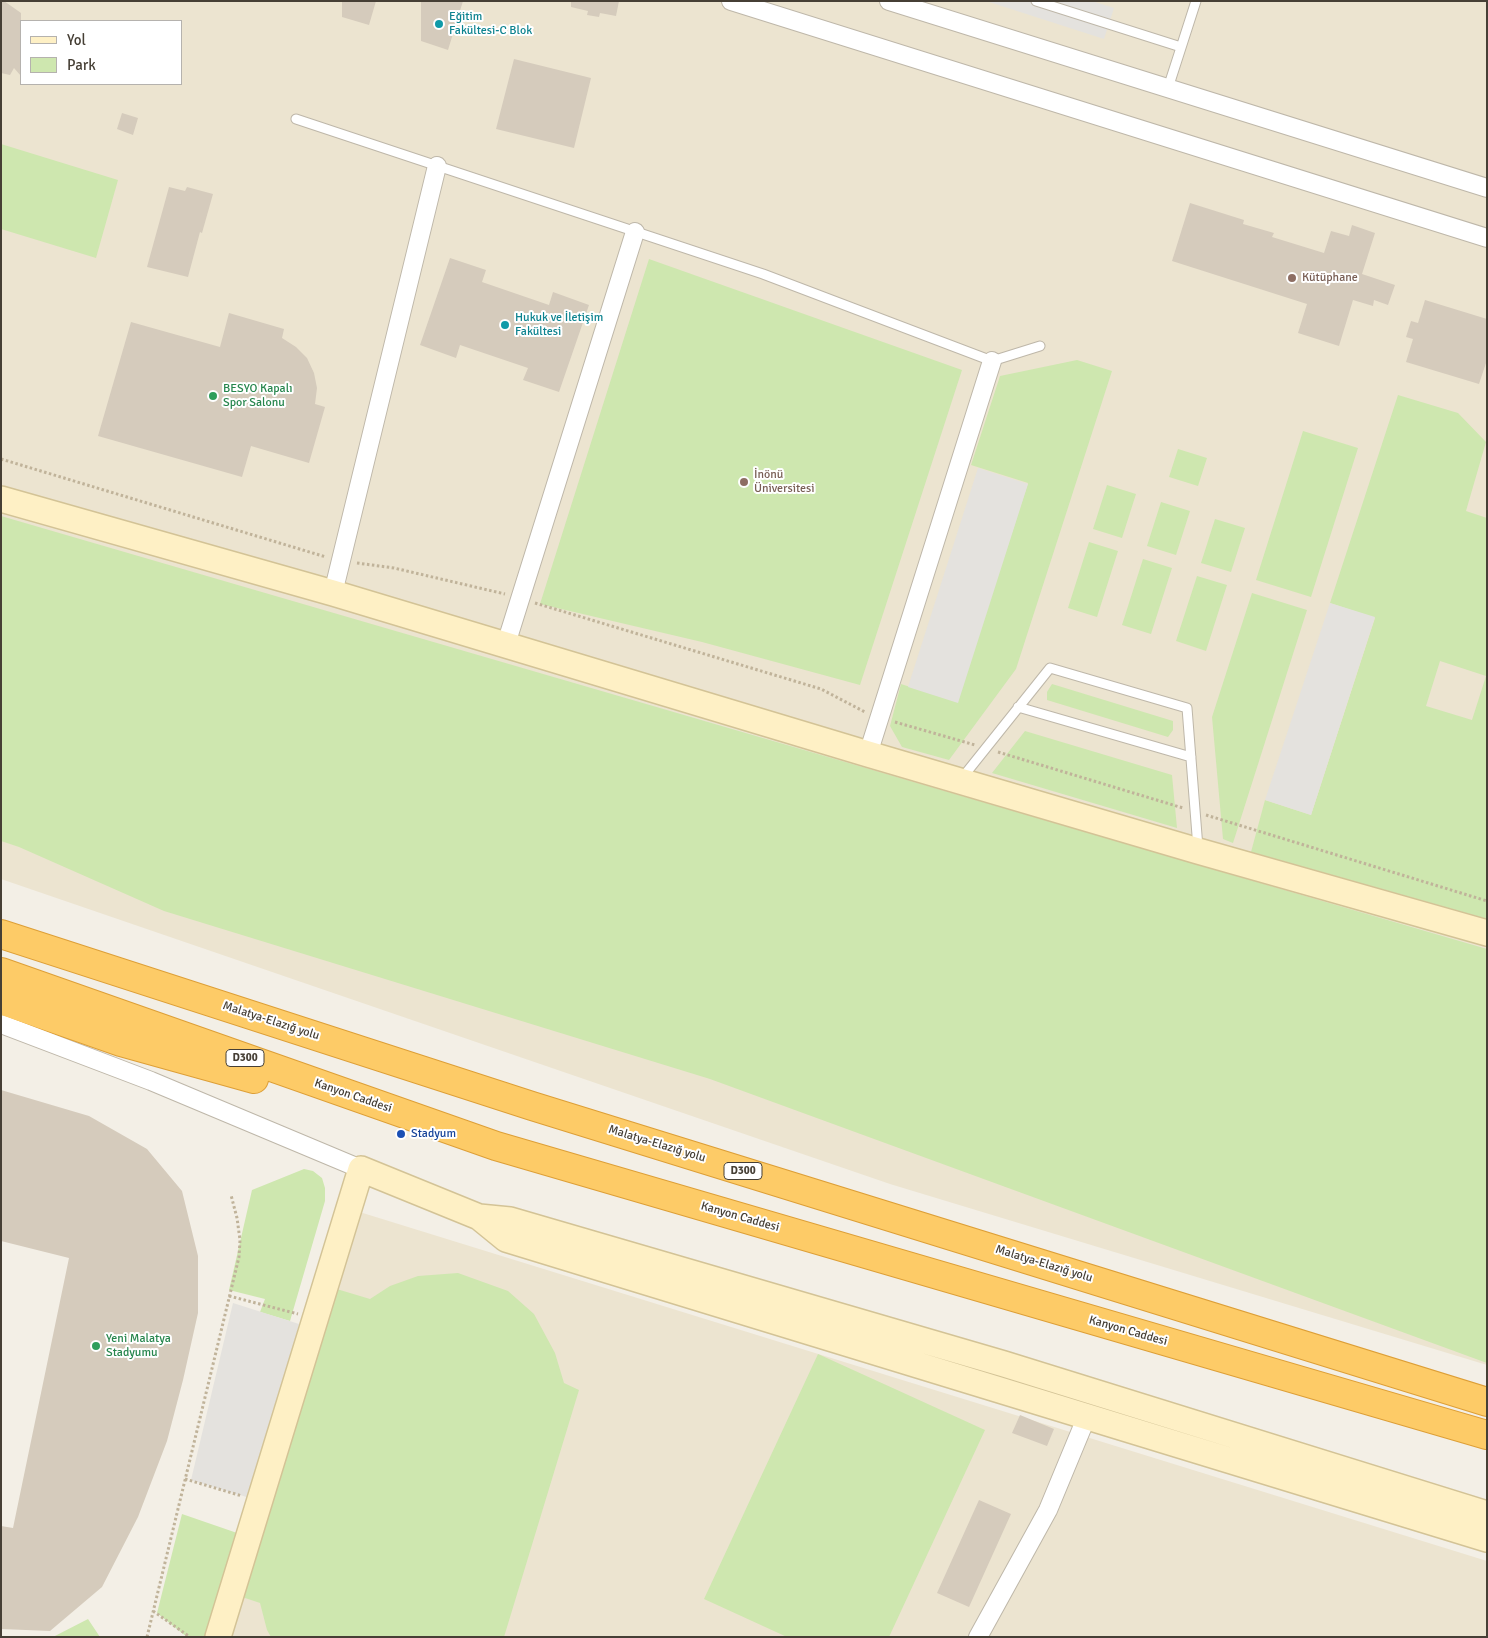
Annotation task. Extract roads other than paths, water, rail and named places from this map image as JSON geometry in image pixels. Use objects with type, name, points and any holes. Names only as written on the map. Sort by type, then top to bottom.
[{"type":"highway","points":[[1,927],[36,946]]},
{"type":"highway","name":"Malatya-Elazığ yolu","points":[[1,934],[542,1108],[1487,1402]]},
{"type":"highway","name":"Kanyon Caddesi","points":[[1,972],[489,1144],[1487,1435]]},
{"type":"highway","points":[[1,1000],[121,1042],[489,1144]]},
{"type":"street","points":[[732,1],[1487,238]]},
{"type":"street","points":[[889,1],[1487,188]]},
{"type":"street","points":[[333,593],[437,166]]},
{"type":"street","points":[[506,644],[635,232]]},
{"type":"street","points":[[868,754],[992,361]]},
{"type":"street","points":[[1,499],[333,593],[868,754],[1198,851],[1487,933]]},
{"type":"street","points":[[1,1024],[151,1081],[479,1217],[510,1220],[995,1362],[1487,1514]]},
{"type":"street","points":[[218,1637],[361,1169]]},
{"type":"street","points":[[479,1217],[506,1239],[1487,1539]]},
{"type":"street","points":[[978,1637],[1048,1510],[1087,1416]]},
{"type":"lane","points":[[1036,1],[1181,47]]},
{"type":"lane","points":[[1168,88],[1196,1]]},
{"type":"lane","points":[[296,119],[763,274],[992,361],[1040,346]]},
{"type":"lane","points":[[960,781],[1050,668],[1059,670],[1187,708],[1198,851]]},
{"type":"lane","points":[[1018,707],[1191,757]]},
{"type":"place","name":"Eğitim Fakültesi-C Blok","points":[[439,24]]},
{"type":"place","name":"Kütüphane","points":[[1292,278]]},
{"type":"place","name":"Hukuk ve İletişim Fakültesi","points":[[505,325]]},
{"type":"place","name":"BESYO Kapalı Spor Salonu","points":[[213,396]]},
{"type":"place","name":"İnönü Üniversitesi","points":[[744,482]]},
{"type":"place","name":"Stadyum","points":[[401,1134]]},
{"type":"place","name":"Yeni Malatya Stadyumu","points":[[96,1346]]}]
